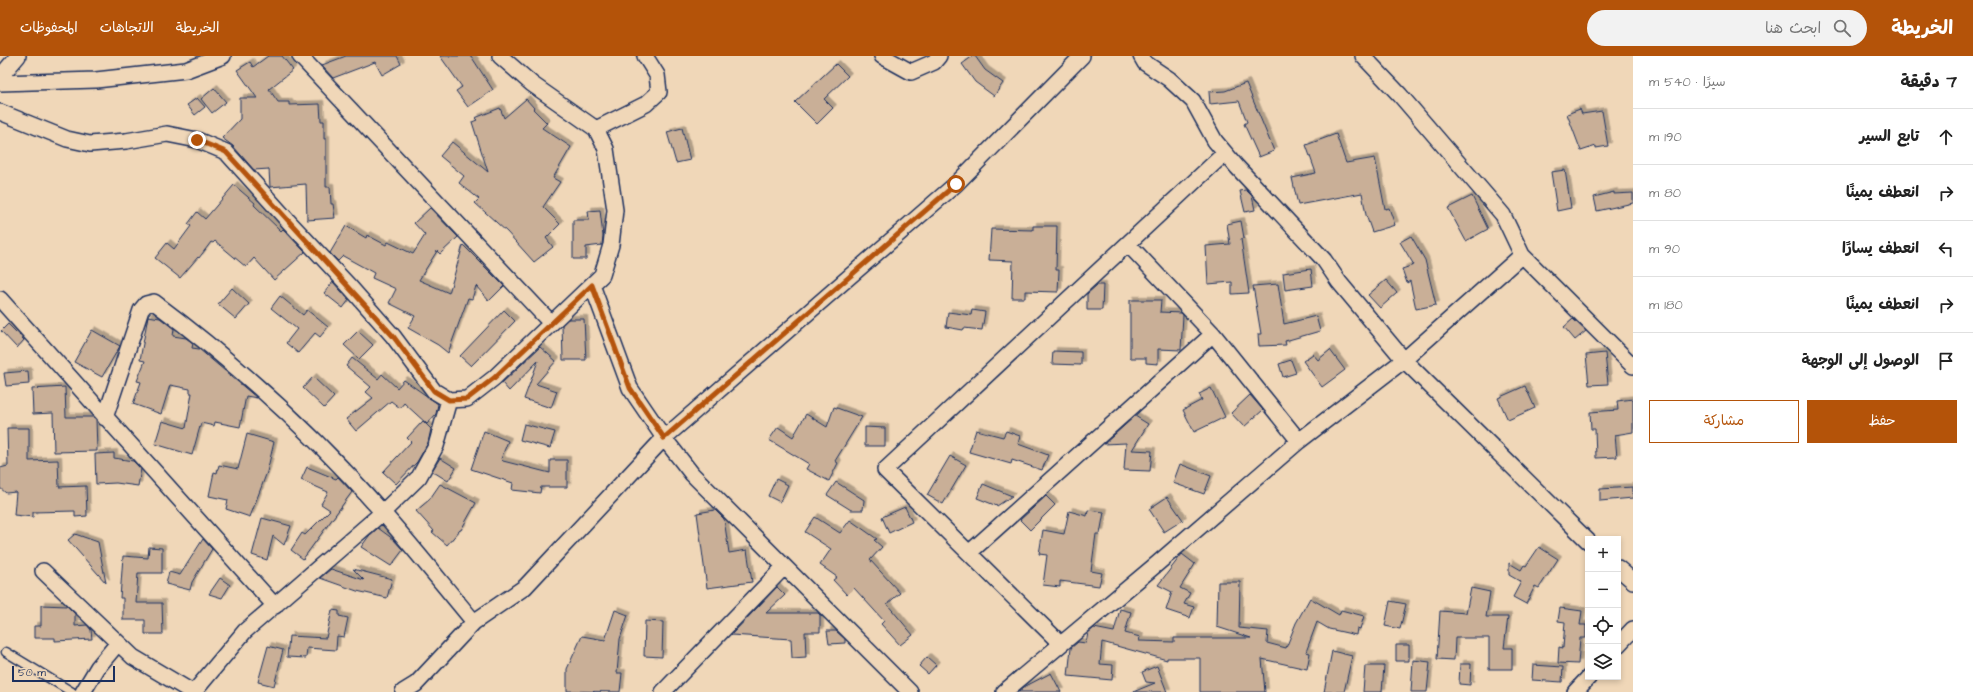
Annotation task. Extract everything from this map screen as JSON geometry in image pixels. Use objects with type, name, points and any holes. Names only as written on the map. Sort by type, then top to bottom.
[{"type":"street","points":[[0,77],[18,56]]},
{"type":"street","points":[[0,83],[96,80],[179,71],[186,70],[222,56]]},
{"type":"street","points":[[300,56],[551,323]]},
{"type":"street","points":[[0,112],[67,139],[90,144],[126,141],[167,134],[197,140],[226,152],[355,292],[393,336],[434,391],[449,400],[467,399],[494,378],[602,276],[611,245],[615,210],[606,149],[596,129],[532,84],[500,56]]},
{"type":"street","points":[[596,129],[646,104],[659,92],[658,75],[645,56]]},
{"type":"street","points":[[882,56],[911,72],[934,62],[939,56]]},
{"type":"street","points":[[402,692],[416,684],[474,622],[525,587],[664,438],[956,184],[1082,56]]},
{"type":"street","points":[[1141,56],[1145,63],[1169,80],[1192,101],[1225,153],[1324,260],[1344,288],[1404,360],[1585,537]]},
{"type":"street","points":[[1363,56],[1400,95],[1503,215],[1523,257],[1633,366]]},
{"type":"street","points":[[1061,644],[885,470],[1225,153]]},
{"type":"street","points":[[1128,244],[1214,334],[1299,441]]},
{"type":"street","points":[[1004,692],[1158,563],[1299,441],[1404,360],[1522,255],[1523,257]]},
{"type":"street","points":[[592,285],[630,388],[664,438],[692,474],[910,692]]},
{"type":"street","points":[[0,299],[275,606]]},
{"type":"street","points":[[105,418],[141,310],[146,304],[154,302],[200,336],[249,378],[329,455],[383,512],[474,622]]},
{"type":"street","points":[[969,553],[1214,334]]},
{"type":"street","points":[[43,571],[134,657],[193,692],[245,631],[383,512],[419,477],[436,446],[449,400]]},
{"type":"street","points":[[663,692],[784,567]]},
{"type":"street","points":[[1621,571],[1633,581]]},
{"type":"street","points":[[1619,644],[1633,629]]},
{"type":"street","points":[[83,692],[98,667],[118,643]]},
{"type":"street","points":[[1575,692],[1586,680]]},
{"type":"lane","points":[[6,652],[72,692]]},
{"type":"building","points":[[268,56],[282,56],[293,70],[269,89],[278,102],[289,102],[289,105],[320,104],[321,121],[324,121],[324,139],[326,139],[326,187],[330,187],[331,204],[333,204],[335,218],[307,220],[306,184],[270,187],[269,169],[254,170],[233,146],[222,138],[240,119],[240,98],[257,98],[237,70],[250,62],[253,67]]},
{"type":"building","points":[[346,56],[397,56],[401,64],[382,75],[375,62],[333,78],[322,65]]},
{"type":"building","points":[[440,56],[471,56],[493,90],[468,107],[456,91],[462,87]]},
{"type":"building","points":[[975,56],[985,70],[1003,83],[994,96],[975,82],[962,64]]},
{"type":"building","points":[[836,64],[848,76],[824,99],[833,108],[817,124],[795,102]]},
{"type":"building","points":[[1246,83],[1274,151],[1259,157],[1244,124],[1247,122],[1239,101],[1210,104],[1209,92],[1225,91]]},
{"type":"building","points":[[214,88],[226,102],[212,113],[201,99]]},
{"type":"building","points":[[197,98],[205,107],[195,115],[187,105]]},
{"type":"building","points":[[526,99],[534,108],[533,109],[547,123],[542,128],[571,147],[553,178],[560,182],[543,207],[560,224],[546,238],[553,247],[534,262],[507,232],[475,203],[479,199],[459,183],[464,176],[440,156],[452,142],[488,172],[472,122],[477,120],[475,118],[500,108],[504,118]]},
{"type":"building","points":[[1580,109],[1582,114],[1602,111],[1608,146],[1596,148],[1596,146],[1581,151],[1567,114]]},
{"type":"building","points":[[682,128],[690,160],[676,163],[667,132]]},
{"type":"building","points":[[1336,134],[1346,163],[1375,158],[1385,209],[1389,208],[1395,225],[1372,232],[1366,215],[1362,193],[1298,205],[1292,178],[1316,173],[1306,145]]},
{"type":"building","points":[[1565,170],[1571,208],[1557,211],[1551,172]]},
{"type":"building","points":[[234,185],[255,203],[254,205],[281,231],[283,229],[305,252],[274,280],[254,258],[246,267],[215,241],[213,243],[211,242],[199,258],[198,257],[180,278],[155,258],[167,243],[174,249],[191,226],[188,224],[197,212],[205,219]]},
{"type":"building","points":[[1246,190],[1252,196],[1255,210],[1245,212],[1240,191]]},
{"type":"building","points":[[1614,192],[1614,194],[1633,193],[1633,203],[1597,211],[1594,197]]},
{"type":"building","points":[[1472,196],[1488,229],[1466,241],[1448,208]]},
{"type":"building","points":[[430,208],[458,237],[440,254],[437,251],[419,280],[449,293],[463,245],[504,286],[489,301],[476,286],[472,299],[468,298],[448,353],[438,345],[408,328],[415,316],[389,303],[396,289],[372,278],[374,273],[343,256],[338,261],[330,253],[346,226],[366,238],[367,235],[386,245],[388,242],[413,254],[425,235],[414,223]]},
{"type":"building","points":[[600,210],[603,236],[602,245],[586,247],[586,259],[573,259],[573,220],[589,220],[588,211]]},
{"type":"building","points":[[1241,221],[1244,238],[1241,239],[1249,293],[1232,294],[1232,282],[1208,284],[1206,246],[1230,244],[1227,224]]},
{"type":"building","points":[[1033,226],[1057,226],[1056,270],[1059,270],[1058,292],[1025,291],[1025,298],[1012,298],[1013,261],[989,260],[991,229],[1033,230]]},
{"type":"building","points":[[1411,236],[1425,260],[1436,305],[1416,309],[1410,281],[1407,283],[1402,269],[1414,265],[1400,242]]},
{"type":"building","points":[[1311,269],[1313,286],[1285,290],[1283,273]]},
{"type":"building","points":[[1386,280],[1397,293],[1380,308],[1368,295]]},
{"type":"building","points":[[333,282],[349,300],[343,308],[324,293]]},
{"type":"building","points":[[1278,284],[1284,324],[1316,316],[1320,331],[1285,341],[1286,345],[1259,346],[1258,334],[1261,334],[1253,286]]},
{"type":"building","points":[[1097,285],[1103,285],[1102,310],[1087,310],[1087,294]]},
{"type":"building","points":[[232,288],[249,304],[236,319],[218,304]]},
{"type":"building","points":[[280,296],[303,315],[307,310],[328,327],[320,337],[315,333],[298,353],[286,343],[297,329],[271,308]]},
{"type":"building","points":[[1130,300],[1161,300],[1160,312],[1181,313],[1183,315],[1181,350],[1158,349],[1158,364],[1146,363],[1146,358],[1130,358]]},
{"type":"building","points":[[504,310],[515,321],[471,366],[460,356]]},
{"type":"building","points":[[972,310],[985,312],[982,330],[964,328],[963,330],[946,327],[948,312],[971,315]]},
{"type":"building","points":[[148,316],[160,318],[174,329],[173,336],[186,338],[193,343],[192,348],[199,349],[257,398],[246,396],[240,427],[215,422],[214,426],[201,423],[192,455],[155,444],[162,421],[186,428],[192,393],[190,393],[190,389],[170,385],[161,414],[133,404],[141,382],[137,381],[145,361],[140,360]]},
{"type":"building","points":[[568,319],[584,319],[586,360],[563,360],[562,325]]},
{"type":"building","points":[[1573,319],[1586,331],[1575,340],[1564,327]]},
{"type":"building","points":[[8,324],[24,340],[17,348],[1,331]]},
{"type":"building","points":[[92,330],[120,346],[102,377],[74,362]]},
{"type":"building","points":[[358,331],[373,345],[359,359],[344,345]]},
{"type":"building","points":[[540,347],[556,361],[536,384],[557,391],[551,408],[524,399],[538,361],[509,391],[502,383]]},
{"type":"building","points":[[1330,350],[1345,370],[1322,387],[1303,361],[1313,354],[1318,360]]},
{"type":"building","points":[[1053,351],[1081,352],[1081,365],[1052,364]]},
{"type":"building","points":[[1605,353],[1608,384],[1589,385],[1586,355]]},
{"type":"building","points":[[352,358],[378,379],[382,374],[397,388],[404,380],[438,404],[436,414],[427,424],[404,403],[400,408],[391,401],[356,431],[346,419],[373,398],[366,392],[371,387],[346,366]]},
{"type":"building","points":[[1291,360],[1296,373],[1283,377],[1279,364]]},
{"type":"building","points":[[28,371],[29,384],[6,386],[4,373]]},
{"type":"building","points":[[313,377],[334,397],[324,408],[303,388]]},
{"type":"building","points":[[1525,386],[1535,408],[1508,420],[1498,398]]},
{"type":"building","points":[[65,387],[66,417],[93,417],[96,419],[97,451],[54,452],[53,413],[33,414],[32,389]]},
{"type":"building","points":[[1211,388],[1225,417],[1194,432],[1183,410],[1202,400],[1199,394]]},
{"type":"building","points":[[1250,395],[1263,410],[1244,427],[1231,413]]},
{"type":"building","points":[[1633,399],[1633,432],[1615,435],[1617,457],[1596,458],[1595,429],[1591,429],[1590,412],[1618,410],[1617,401]]},
{"type":"building","points":[[834,407],[862,417],[835,461],[838,463],[829,481],[806,469],[809,464],[769,440],[778,427],[793,437],[806,414],[827,427]]},
{"type":"building","points":[[1135,416],[1148,424],[1132,450],[1152,451],[1150,471],[1124,470],[1126,443],[1104,444]]},
{"type":"building","points":[[423,421],[431,429],[428,443],[417,462],[396,484],[383,472],[411,442],[407,438]]},
{"type":"building","points":[[524,424],[555,432],[550,448],[520,440]]},
{"type":"building","points":[[865,427],[885,428],[885,446],[865,446]]},
{"type":"building","points":[[7,428],[29,428],[29,461],[58,460],[59,487],[86,486],[87,516],[75,517],[75,511],[33,512],[33,517],[14,515],[16,492],[6,493],[0,488],[0,468],[8,466]]},
{"type":"building","points":[[976,430],[1003,437],[1006,431],[1020,436],[1018,444],[1048,455],[1042,470],[1012,460],[1011,464],[969,452]]},
{"type":"building","points":[[484,431],[508,441],[501,459],[503,461],[550,473],[550,460],[567,460],[567,487],[541,487],[540,493],[512,490],[513,483],[471,469]]},
{"type":"building","points":[[247,434],[274,442],[267,472],[250,517],[226,509],[228,500],[209,496],[214,472],[217,473],[219,465],[238,469]]},
{"type":"building","points":[[114,453],[114,458],[133,461],[141,469],[138,486],[116,483],[96,484],[95,454]]},
{"type":"building","points":[[950,456],[966,465],[943,504],[927,495]]},
{"type":"building","points":[[440,458],[456,468],[448,481],[432,471]]},
{"type":"building","points":[[1180,464],[1211,476],[1204,494],[1173,483]]},
{"type":"building","points":[[307,467],[336,479],[338,477],[352,492],[303,559],[291,550],[302,533],[305,535],[330,510],[321,504],[328,492],[301,480]]},
{"type":"building","points":[[776,479],[788,485],[780,502],[768,496]]},
{"type":"building","points":[[836,482],[864,500],[863,510],[851,510],[827,495]]},
{"type":"building","points":[[440,484],[476,503],[461,530],[447,545],[432,532],[434,531],[416,511],[429,500]]},
{"type":"building","points":[[983,484],[1012,496],[997,506],[977,498]]},
{"type":"building","points":[[1633,487],[1633,498],[1600,501],[1600,489]]},
{"type":"building","points":[[1046,496],[1055,505],[1030,530],[1020,520]]},
{"type":"building","points":[[1167,497],[1183,520],[1164,532],[1149,509]]},
{"type":"building","points":[[905,507],[912,522],[889,533],[882,517]]},
{"type":"building","points":[[715,510],[724,519],[729,553],[747,550],[752,582],[707,588],[697,513]]},
{"type":"building","points":[[1088,510],[1104,512],[1100,534],[1096,534],[1091,571],[1102,573],[1099,586],[1060,581],[1060,587],[1043,585],[1047,555],[1039,554],[1043,530],[1064,534],[1069,511],[1087,516]]},
{"type":"building","points":[[815,517],[840,533],[850,520],[877,539],[874,540],[882,547],[870,560],[900,593],[887,604],[913,635],[900,645],[881,624],[884,621],[854,588],[847,595],[833,580],[837,577],[820,565],[831,549],[805,532]]},
{"type":"building","points":[[262,518],[291,526],[284,545],[273,536],[267,560],[252,555]]},
{"type":"building","points":[[378,528],[393,539],[403,550],[391,566],[361,547],[369,536]]},
{"type":"building","points":[[75,534],[98,542],[106,583],[68,540]]},
{"type":"building","points":[[203,539],[212,549],[192,582],[190,590],[166,584],[169,572],[180,575]]},
{"type":"building","points":[[149,547],[162,548],[162,573],[138,573],[136,603],[162,603],[163,634],[145,634],[145,620],[123,620],[123,598],[120,598],[123,556],[148,558]]},
{"type":"building","points":[[1539,547],[1558,559],[1539,588],[1535,586],[1526,604],[1513,597],[1521,582],[1509,575],[1509,563],[1521,570],[1524,565],[1526,566]]},
{"type":"building","points":[[1182,554],[1195,564],[1180,588],[1190,593],[1184,604],[1194,607],[1190,618],[1166,610],[1172,592],[1158,585]]},
{"type":"building","points":[[331,569],[364,580],[353,569],[392,579],[387,598],[357,591],[320,578]]},
{"type":"building","points":[[220,578],[230,585],[222,598],[209,594]]},
{"type":"building","points":[[1218,582],[1240,582],[1239,628],[1268,631],[1267,643],[1286,648],[1296,623],[1310,598],[1339,615],[1341,610],[1364,616],[1360,629],[1357,628],[1356,635],[1329,629],[1317,622],[1306,652],[1310,653],[1307,669],[1262,659],[1265,692],[1200,692],[1200,658],[1167,658],[1167,660],[1102,642],[1100,664],[1113,665],[1112,680],[1068,676],[1071,648],[1078,642],[1086,643],[1088,633],[1094,628],[1114,632],[1120,609],[1131,612],[1125,633],[1140,637],[1139,641],[1174,642],[1174,638],[1251,638],[1217,627]]},
{"type":"building","points":[[777,587],[785,595],[766,613],[818,613],[820,615],[820,632],[805,632],[806,657],[792,658],[791,639],[731,635]]},
{"type":"building","points":[[1471,588],[1490,592],[1486,617],[1508,617],[1504,648],[1512,648],[1512,669],[1489,669],[1489,638],[1455,638],[1454,660],[1437,659],[1440,611],[1466,613]]},
{"type":"building","points":[[1390,601],[1406,604],[1400,629],[1385,626]]},
{"type":"building","points":[[41,605],[67,606],[75,614],[75,626],[87,625],[91,630],[92,639],[55,641],[55,638],[34,638],[34,626],[41,626]]},
{"type":"building","points":[[1560,608],[1582,611],[1580,625],[1585,625],[1585,638],[1580,638],[1578,664],[1558,663],[1559,647],[1563,648],[1565,622],[1558,621]]},
{"type":"building","points":[[332,610],[339,611],[339,616],[348,618],[344,637],[337,636],[336,650],[307,648],[306,658],[287,657],[289,636],[326,638]]},
{"type":"building","points":[[615,610],[628,615],[620,639],[617,673],[622,673],[620,692],[567,691],[567,669],[582,636],[605,640]]},
{"type":"building","points":[[645,621],[663,622],[662,657],[644,656]]},
{"type":"building","points":[[827,631],[836,631],[845,639],[845,643],[829,644]]},
{"type":"building","points":[[1396,645],[1409,645],[1409,661],[1396,661]]},
{"type":"building","points":[[268,646],[283,650],[274,686],[258,682]]},
{"type":"building","points":[[1332,651],[1352,656],[1344,692],[1324,692]]},
{"type":"building","points":[[927,657],[936,665],[928,674],[919,666]]},
{"type":"building","points":[[1413,660],[1430,662],[1427,692],[1411,692]]},
{"type":"building","points":[[1460,664],[1471,664],[1470,685],[1459,684]]},
{"type":"building","points":[[1533,665],[1563,667],[1562,682],[1532,680]]},
{"type":"building","points":[[1157,666],[1167,692],[1133,692],[1155,683],[1146,682],[1142,672]]},
{"type":"building","points":[[1365,666],[1384,666],[1382,692],[1363,692]]},
{"type":"building","points":[[1051,673],[1061,692],[1018,692],[1024,687]]},
{"type":"route","points":[[197,140],[226,152],[393,336],[434,391],[449,400],[467,399],[494,378],[592,285],[630,388],[664,438],[956,184]]}]
